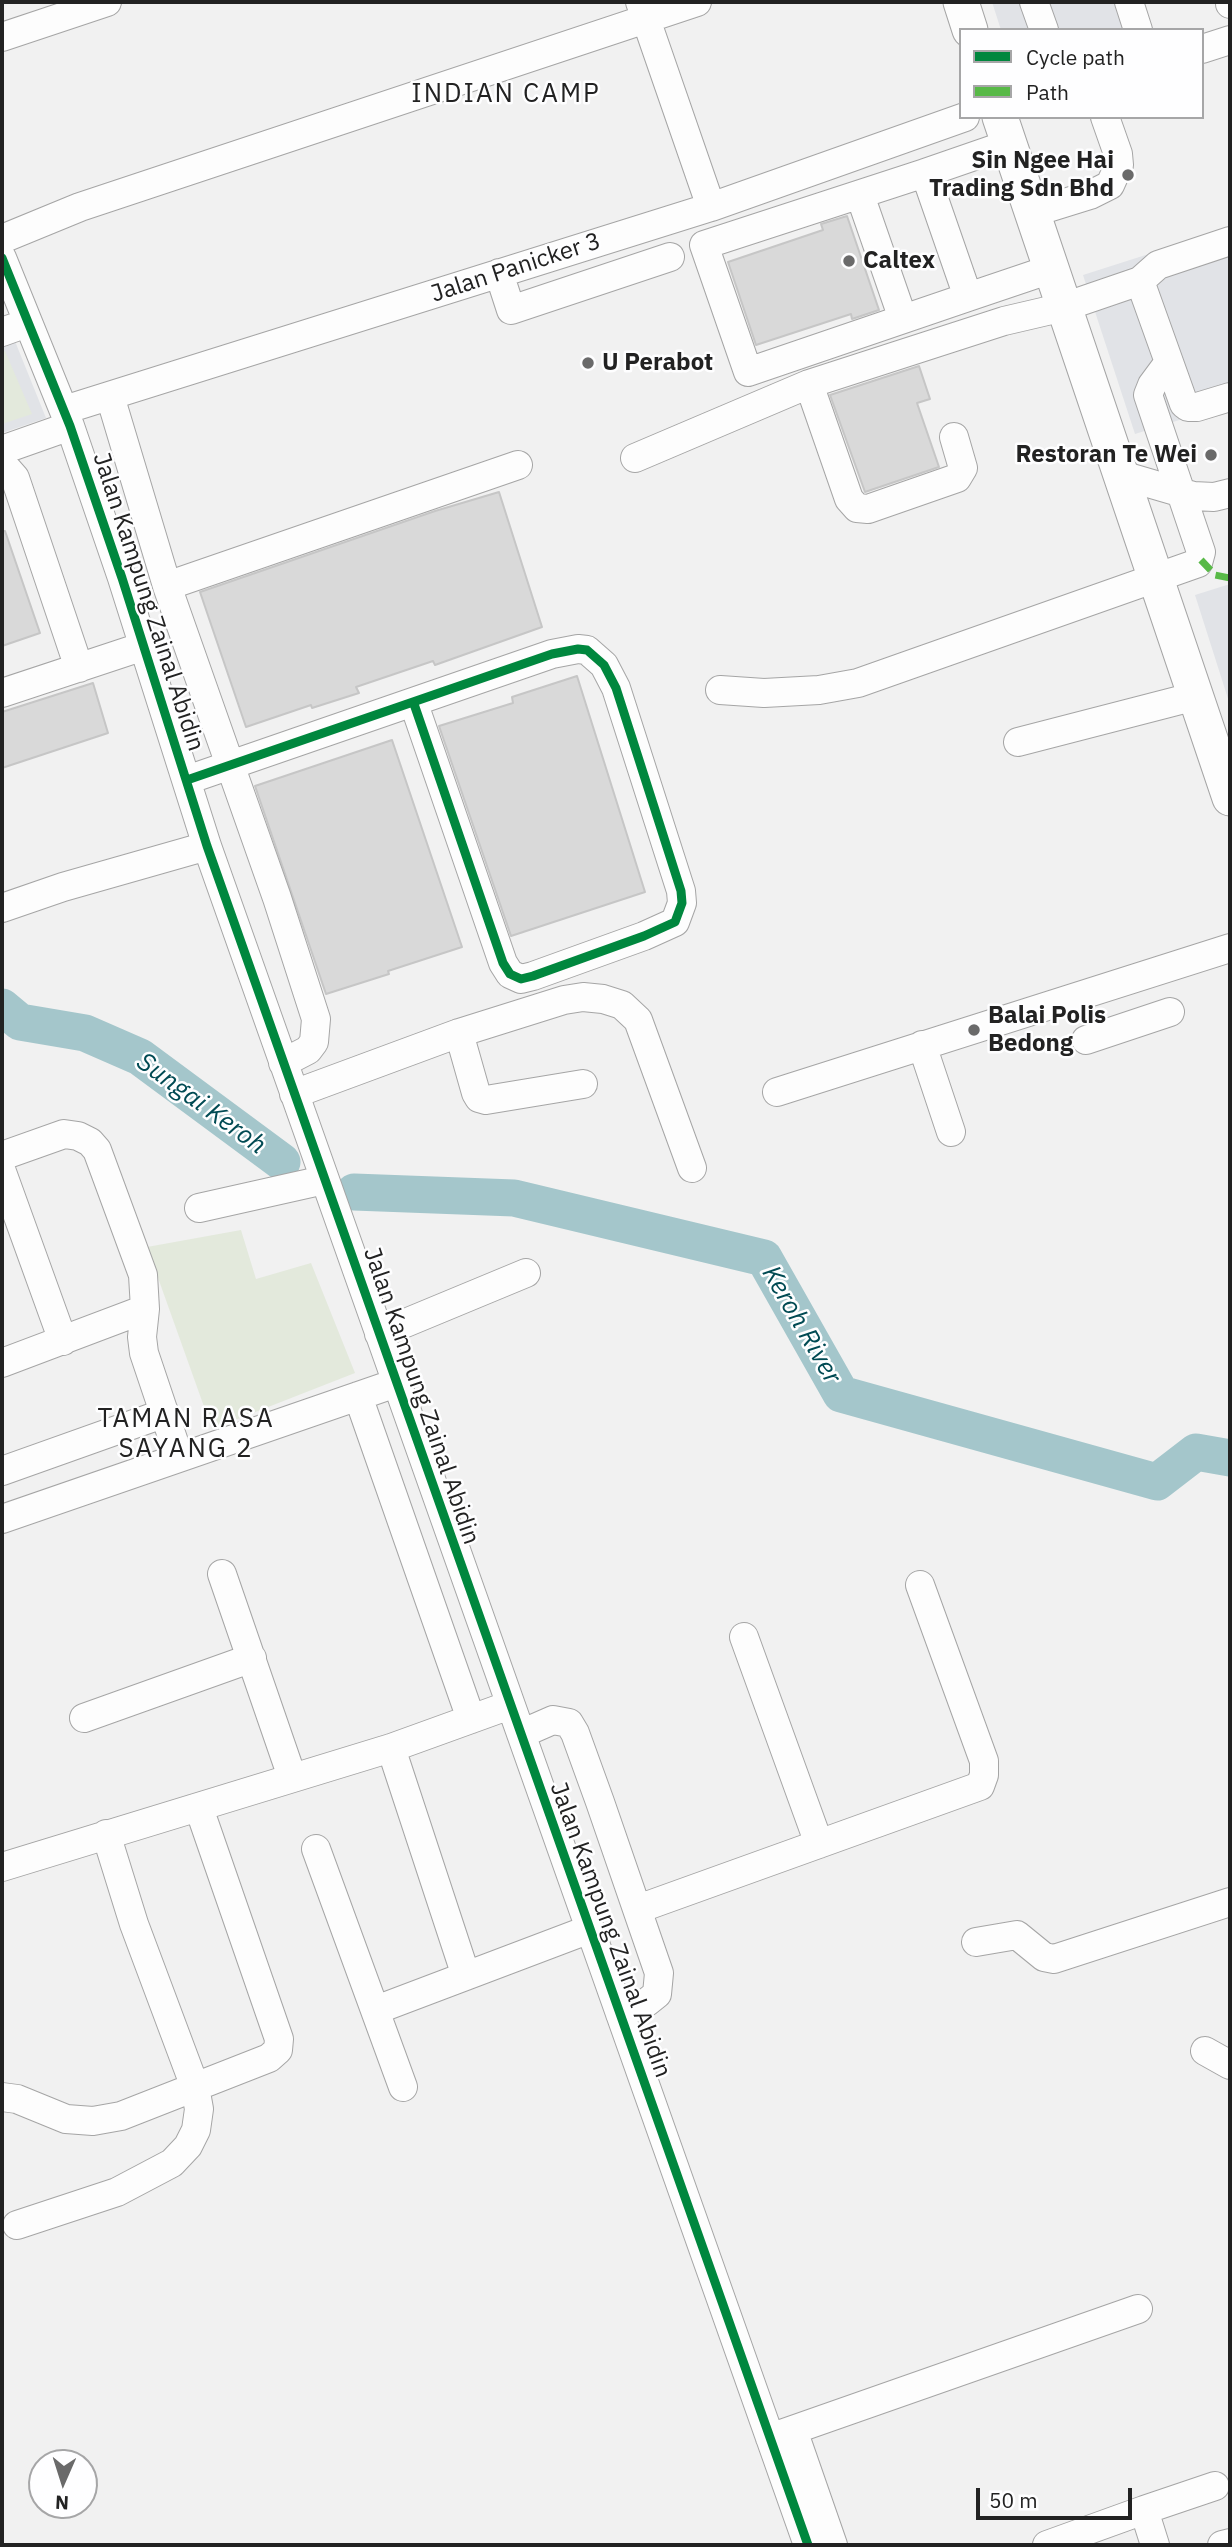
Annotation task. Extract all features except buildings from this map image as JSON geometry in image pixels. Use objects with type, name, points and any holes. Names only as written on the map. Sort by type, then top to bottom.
[{"type":"main road","points":[[961,2],[969,28]]},
{"type":"main road","points":[[1004,131],[1196,696],[1221,739],[1230,798]]},
{"type":"street","points":[[2,37],[107,2]]},
{"type":"street","points":[[2,239],[80,207],[643,10],[697,2]]},
{"type":"street","points":[[1034,2],[1043,28]]},
{"type":"street","points":[[1129,2],[1137,28]]},
{"type":"street","points":[[643,10],[710,206]]},
{"type":"street","points":[[1204,48],[1230,40]]},
{"type":"street","name":"Jalan Panicker 3","points":[[2,450],[110,396],[710,206],[959,119]]},
{"type":"street","points":[[1032,213],[1090,195],[1110,185],[1117,175],[1119,165],[1106,119]]},
{"type":"street","points":[[1004,131],[925,173],[704,245],[748,372],[1051,269]]},
{"type":"street","points":[[883,146],[895,183]]},
{"type":"street","points":[[925,173],[968,297]]},
{"type":"street","points":[[860,195],[902,320]]},
{"type":"street","points":[[635,458],[808,384],[1004,321],[1064,307],[1140,281],[1158,265],[1228,248]]},
{"type":"street","points":[[499,274],[512,310],[670,257]]},
{"type":"street","name":"Jalan Kampung Zainal Abidin","points":[[2,258],[14,327],[67,418],[144,646],[207,846],[520,1734],[620,2014],[782,2434],[808,2545]]},
{"type":"street","points":[[1140,281],[1182,400],[1188,407],[1197,407],[1230,397]]},
{"type":"street","points":[[720,691],[819,691],[858,682],[1195,565],[1200,560],[1201,552],[1148,394],[1169,362]]},
{"type":"street","points":[[808,384],[849,499],[857,508],[868,509],[957,478],[962,468],[954,437]]},
{"type":"street","points":[[110,396],[167,586],[316,1020],[314,1042],[308,1050],[284,1063]]},
{"type":"street","points":[[167,586],[518,465]]},
{"type":"street","points":[[2,471],[8,471],[15,478],[79,668]]},
{"type":"street","points":[[1121,475],[1181,494],[1205,498],[1230,494]]},
{"type":"street","points":[[2,693],[144,646]]},
{"type":"street","points":[[187,780],[414,704],[552,654],[578,649],[592,653],[604,665],[616,688],[681,891],[682,903],[675,922],[533,976],[521,979],[510,974],[503,963],[414,704]]},
{"type":"street","points":[[1018,742],[1196,696]]},
{"type":"street","points":[[2,908],[63,887],[207,846]]},
{"type":"street","points":[[777,1092],[1230,948]]},
{"type":"street","points":[[1111,986],[1125,1027]]},
{"type":"street","points":[[294,1094],[459,1033],[564,1000],[583,997],[603,999],[622,1005],[638,1020],[692,1168]]},
{"type":"street","points":[[1086,1040],[1170,1012]]},
{"type":"street","points":[[459,1033],[476,1093],[480,1098],[486,1100],[583,1084]]},
{"type":"street","points":[[922,1045],[951,1132]]},
{"type":"street","points":[[2,1156],[64,1134],[78,1136],[90,1142],[104,1165],[143,1275],[144,1353],[179,1457]]},
{"type":"street","points":[[2,1172],[63,1341]]},
{"type":"street","points":[[199,1208],[324,1180]]},
{"type":"street","points":[[379,1334],[526,1273]]},
{"type":"street","points":[[2,1363],[145,1309]]},
{"type":"street","points":[[2,1482],[7,1517],[396,1383]]},
{"type":"street","points":[[358,1396],[471,1719]]},
{"type":"street","points":[[2,1471],[165,1413]]},
{"type":"street","points":[[222,1574],[292,1777]]},
{"type":"street","points":[[638,1909],[980,1786],[984,1775],[984,1761],[920,1585]]},
{"type":"street","points":[[744,1637],[819,1844]]},
{"type":"street","points":[[84,1718],[252,1658]]},
{"type":"street","points":[[4,1858],[199,1808],[391,1748],[510,1705]]},
{"type":"street","points":[[520,1734],[553,1720],[569,1723],[575,1733],[638,1909],[659,1973],[660,1986],[657,1994],[647,2002],[620,2014]]},
{"type":"street","points":[[391,1748],[466,1976]]},
{"type":"street","points":[[2,2098],[33,2105],[66,2119],[93,2121],[121,2116],[269,2058],[278,2050],[279,2045],[199,1808]]},
{"type":"street","points":[[17,2225],[117,2192],[172,2163],[188,2146],[196,2130],[199,2109],[195,2087],[134,1924],[106,1834]]},
{"type":"street","points":[[316,1849],[403,2087]]},
{"type":"street","points":[[976,1942],[1017,1935],[1044,1957],[1054,1959],[1230,1902]]},
{"type":"street","points":[[376,2010],[590,1929]]},
{"type":"street","points":[[1205,2051],[1230,2065]]},
{"type":"street","points":[[833,2545],[782,2434],[1138,2309]]},
{"type":"street","points":[[1047,2545],[1216,2486]]},
{"type":"street","points":[[1144,2510],[1155,2545]]},
{"type":"street","points":[[1222,2545],[1230,2543]]},
{"type":"shaded area","points":[[992,2],[1136,2],[1144,28],[1000,28]]},
{"type":"shaded area","points":[[1227,229],[1230,238],[1230,404],[1135,434],[1083,275]]},
{"type":"shaded area","points":[[2,309],[46,418],[2,433]]},
{"type":"shaded area","points":[[5,351],[32,414],[2,424],[2,352]]},
{"type":"shaded area","points":[[1230,584],[1230,705],[1195,595]]},
{"type":"shaded area","points":[[241,1230],[256,1279],[311,1263],[355,1373],[212,1429],[147,1247]]},
{"type":"waterway","name":"Sungai Keroh","points":[[2,1007],[20,1022],[85,1033],[140,1057],[282,1162]]},
{"type":"waterway","name":"Keroh River","points":[[354,1192],[514,1198],[764,1258],[841,1394],[1157,1482],[1196,1452],[1230,1458]]},
{"type":"marked path","points":[[1201,560],[1215,575],[1230,578]]},
{"type":"cycle path","points":[[2,258],[70,426],[122,578],[207,846],[808,2545]]},
{"type":"cycle path","points":[[187,780],[552,654],[587,650],[604,665],[616,688],[681,891],[682,903],[675,922],[533,976],[521,979],[510,974],[503,963],[414,704]]},
{"type":"place","name":"Sin Ngee Hai Trading Sdn Bhd","points":[[1128,175]]},
{"type":"place","name":"Caltex","points":[[849,261]]},
{"type":"place","name":"U Perabot","points":[[588,363]]},
{"type":"place","name":"Restoran Te Wei","points":[[1211,455]]},
{"type":"place","name":"Balai Polis Bedong","points":[[974,1030]]},
{"type":"district","name":"INDIAN CAMP","points":[[506,94]]},
{"type":"district","name":"TAMAN RASA SAYANG 2","points":[[186,1434]]}]
